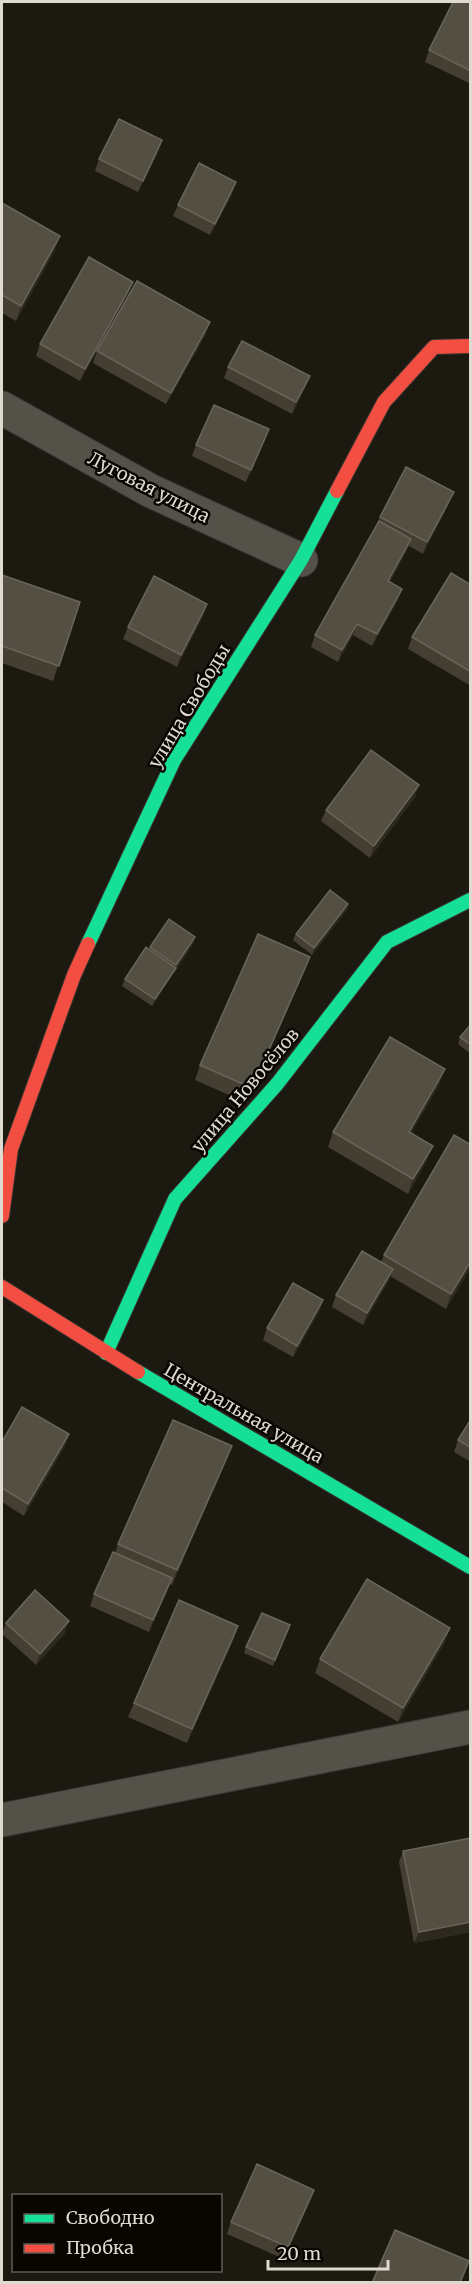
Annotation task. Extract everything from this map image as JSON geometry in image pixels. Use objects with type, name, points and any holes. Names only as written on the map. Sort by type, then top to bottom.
[{"type":"street","name":"улица Свободы","points":[[2,1216],[11,1149],[74,975],[174,760],[301,560],[384,402],[434,347],[471,346]]},
{"type":"street","name":"Луговая улица","points":[[2,408],[150,491],[301,560]]},
{"type":"street","name":"улица Новосёлов","points":[[106,1353],[175,1199],[277,1084],[387,942],[471,900]]},
{"type":"street","name":"Центральная улица","points":[[2,1287],[106,1353],[471,1567]]},
{"type":"street","points":[[2,1820],[471,1727]]},
{"type":"building","points":[[453,2],[471,2],[471,71],[429,50]]},
{"type":"building","points":[[119,119],[162,140],[143,181],[99,159]]},
{"type":"building","points":[[199,163],[236,182],[215,224],[178,205]]},
{"type":"building","points":[[2,203],[60,236],[21,306],[2,295]]},
{"type":"building","points":[[89,257],[133,282],[85,369],[40,344]]},
{"type":"building","points":[[137,281],[210,322],[171,393],[97,351]]},
{"type":"building","points":[[242,341],[310,376],[296,402],[228,367]]},
{"type":"building","points":[[214,405],[269,429],[251,470],[196,445]]},
{"type":"building","points":[[406,467],[454,492],[427,542],[380,517]]},
{"type":"building","points":[[379,521],[411,539],[388,581],[402,589],[377,634],[357,624],[342,650],[315,635]]},
{"type":"building","points":[[451,573],[471,585],[471,672],[412,637]]},
{"type":"building","points":[[2,575],[80,602],[59,666],[2,646]]},
{"type":"building","points":[[154,576],[207,604],[181,655],[128,627]]},
{"type":"building","points":[[371,750],[419,785],[374,846],[326,810]]},
{"type":"building","points":[[330,890],[348,904],[314,948],[296,934]]},
{"type":"building","points":[[169,919],[195,937],[176,965],[150,947]]},
{"type":"building","points":[[258,934],[310,957],[252,1088],[200,1065]]},
{"type":"building","points":[[146,947],[176,968],[155,999],[125,979]]},
{"type":"building","points":[[471,1024],[471,1045],[460,1037]]},
{"type":"building","points":[[390,1037],[445,1069],[409,1132],[433,1146],[413,1179],[333,1132]]},
{"type":"building","points":[[454,1135],[471,1145],[471,1261],[451,1294],[384,1255]]},
{"type":"building","points":[[362,1251],[393,1269],[367,1313],[336,1295]]},
{"type":"building","points":[[293,1283],[323,1300],[297,1346],[267,1328]]},
{"type":"building","points":[[22,1407],[69,1434],[28,1504],[2,1488],[2,1442]]},
{"type":"building","points":[[471,1419],[471,1448],[458,1440]]},
{"type":"building","points":[[173,1420],[232,1446],[177,1570],[118,1544]]},
{"type":"building","points":[[113,1552],[172,1578],[153,1620],[94,1594]]},
{"type":"building","points":[[367,1579],[450,1628],[403,1708],[320,1659]]},
{"type":"building","points":[[35,1590],[69,1621],[40,1654],[6,1623]]},
{"type":"building","points":[[179,1600],[238,1626],[192,1729],[134,1703]]},
{"type":"building","points":[[262,1613],[290,1625],[275,1660],[246,1647]]},
{"type":"building","points":[[471,1838],[471,1922],[419,1932],[403,1851]]},
{"type":"building","points":[[257,2164],[314,2190],[288,2247],[231,2222]]},
{"type":"building","points":[[395,2230],[469,2261],[460,2283],[372,2283]]},
{"type":"traffic: fast","points":[[88,944],[174,760],[301,560],[337,491]]},
{"type":"traffic: fast","points":[[106,1353],[175,1199],[277,1084],[387,942],[470,900]]},
{"type":"traffic: fast","points":[[138,1372],[470,1567]]},
{"type":"traffic: jam","points":[[337,491],[384,402],[434,347],[470,346]]},
{"type":"traffic: jam","points":[[2,1216],[11,1149],[74,975],[88,944]]},
{"type":"traffic: jam","points":[[2,1287],[138,1372]]}]
